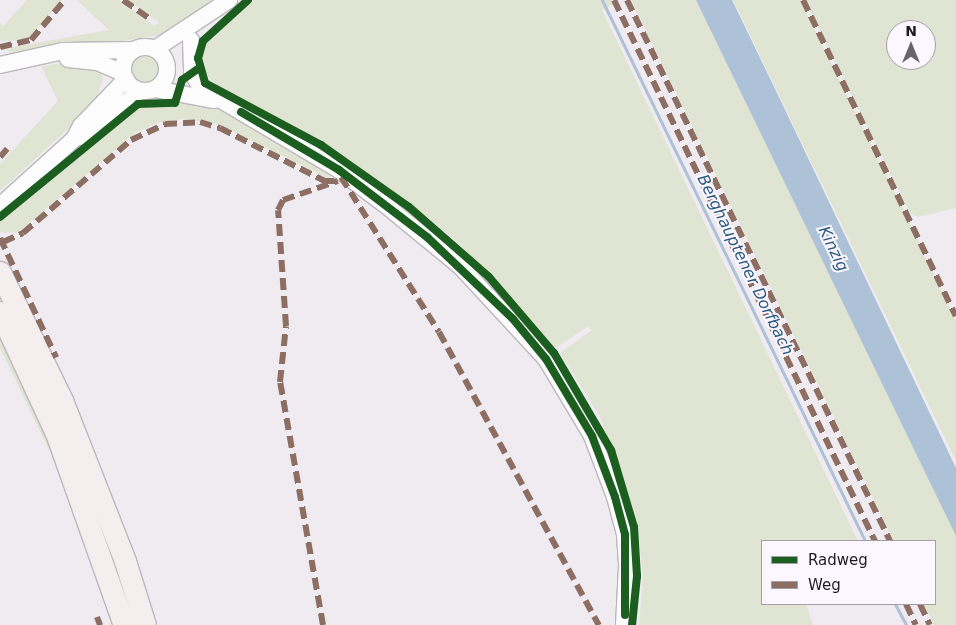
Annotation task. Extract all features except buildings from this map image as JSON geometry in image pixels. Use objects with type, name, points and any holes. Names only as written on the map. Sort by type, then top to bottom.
[{"type":"highway","points":[[0,272],[62,400],[125,561],[145,625]]},
{"type":"highway","points":[[0,312],[56,433],[124,625]]},
{"type":"street","points":[[74,139],[87,135],[147,90],[164,81],[168,66],[223,5]]},
{"type":"street","points":[[0,66],[63,52],[156,49],[223,5]]},
{"type":"street","points":[[191,40],[192,72],[201,88]]},
{"type":"street","points":[[156,49],[168,66],[223,103],[339,170],[426,237],[512,319],[546,359],[592,436],[616,498],[627,558],[624,625]]},
{"type":"street","points":[[3,203],[74,139],[81,126],[109,98],[124,76],[125,60],[134,50]]},
{"type":"street","points":[[0,66],[16,72],[50,60],[97,62],[147,90],[223,103]]},
{"type":"street","points":[[97,62],[108,73],[109,98]]},
{"type":"green space","points":[[27,0],[62,0],[28,40],[0,41],[0,24],[3,26]]},
{"type":"green space","points":[[77,0],[119,0],[154,26],[159,22],[127,0],[215,0],[163,35],[11,57],[8,50],[13,47],[109,30]]},
{"type":"green space","points":[[252,0],[612,0],[614,4],[602,10],[858,540],[761,540],[761,605],[806,605],[813,625],[639,625],[643,578],[638,529],[600,417],[560,353],[592,330],[587,327],[555,348],[455,240],[407,201],[323,143],[222,89],[209,78],[201,63],[205,42]]},
{"type":"green space","points":[[631,0],[696,0],[956,535],[956,625],[934,625],[924,605],[936,605],[936,540],[894,540]]},
{"type":"green space","points":[[733,0],[800,0],[906,215],[956,321],[956,461]]},
{"type":"green space","points":[[804,0],[956,0],[956,208],[918,217],[910,213]]},
{"type":"green space","points":[[146,52],[158,56],[162,68],[158,80],[146,84],[134,80],[130,68],[134,56]]},
{"type":"green space","points":[[72,62],[100,70],[103,78],[95,104],[0,191],[0,164],[58,101],[41,66]]},
{"type":"green space","points":[[179,96],[230,112],[332,172],[332,176],[328,178],[218,124],[182,119],[157,123],[135,133],[24,228],[15,233],[0,232],[0,222],[138,107],[177,104]]},
{"type":"green space","points":[[0,327],[37,403],[81,534],[50,452],[0,348]]},
{"type":"water","name":"Kinzig","points":[[696,0],[732,0],[956,468],[956,536]]},
{"type":"waterway","name":"Berghauptener Dorfbach","points":[[602,0],[865,540]]},
{"type":"waterway","name":"Berghauptener Dorfbach","points":[[896,605],[906,625]]},
{"type":"marked path","points":[[123,0],[149,18]]},
{"type":"marked path","points":[[614,0],[875,540]]},
{"type":"marked path","points":[[627,0],[890,540]]},
{"type":"marked path","points":[[803,0],[956,316]]},
{"type":"marked path","points":[[0,47],[31,40],[63,2]]},
{"type":"marked path","points":[[3,242],[23,233],[131,140],[165,124],[200,122],[220,128],[325,181],[334,181]]},
{"type":"marked path","points":[[0,157],[7,149]]},
{"type":"marked path","points":[[341,177],[439,332],[599,625]]},
{"type":"marked path","points":[[323,625],[280,382],[286,326],[278,210],[283,200],[338,181]]},
{"type":"marked path","points":[[0,238],[56,357]]},
{"type":"marked path","points":[[906,605],[916,625]]},
{"type":"marked path","points":[[920,605],[930,625]]},
{"type":"marked path","points":[[97,617],[100,625]]},
{"type":"cycle path","points":[[248,0],[203,41],[198,58],[205,83],[321,145],[409,207],[489,277],[554,353],[611,450],[634,527],[637,576],[632,625]]},
{"type":"cycle path","points":[[0,217],[138,104],[175,103],[182,80],[199,68]]},
{"type":"cycle path","points":[[241,112],[339,170],[427,237],[513,319],[546,359],[592,436],[615,497],[625,535],[625,615]]}]
